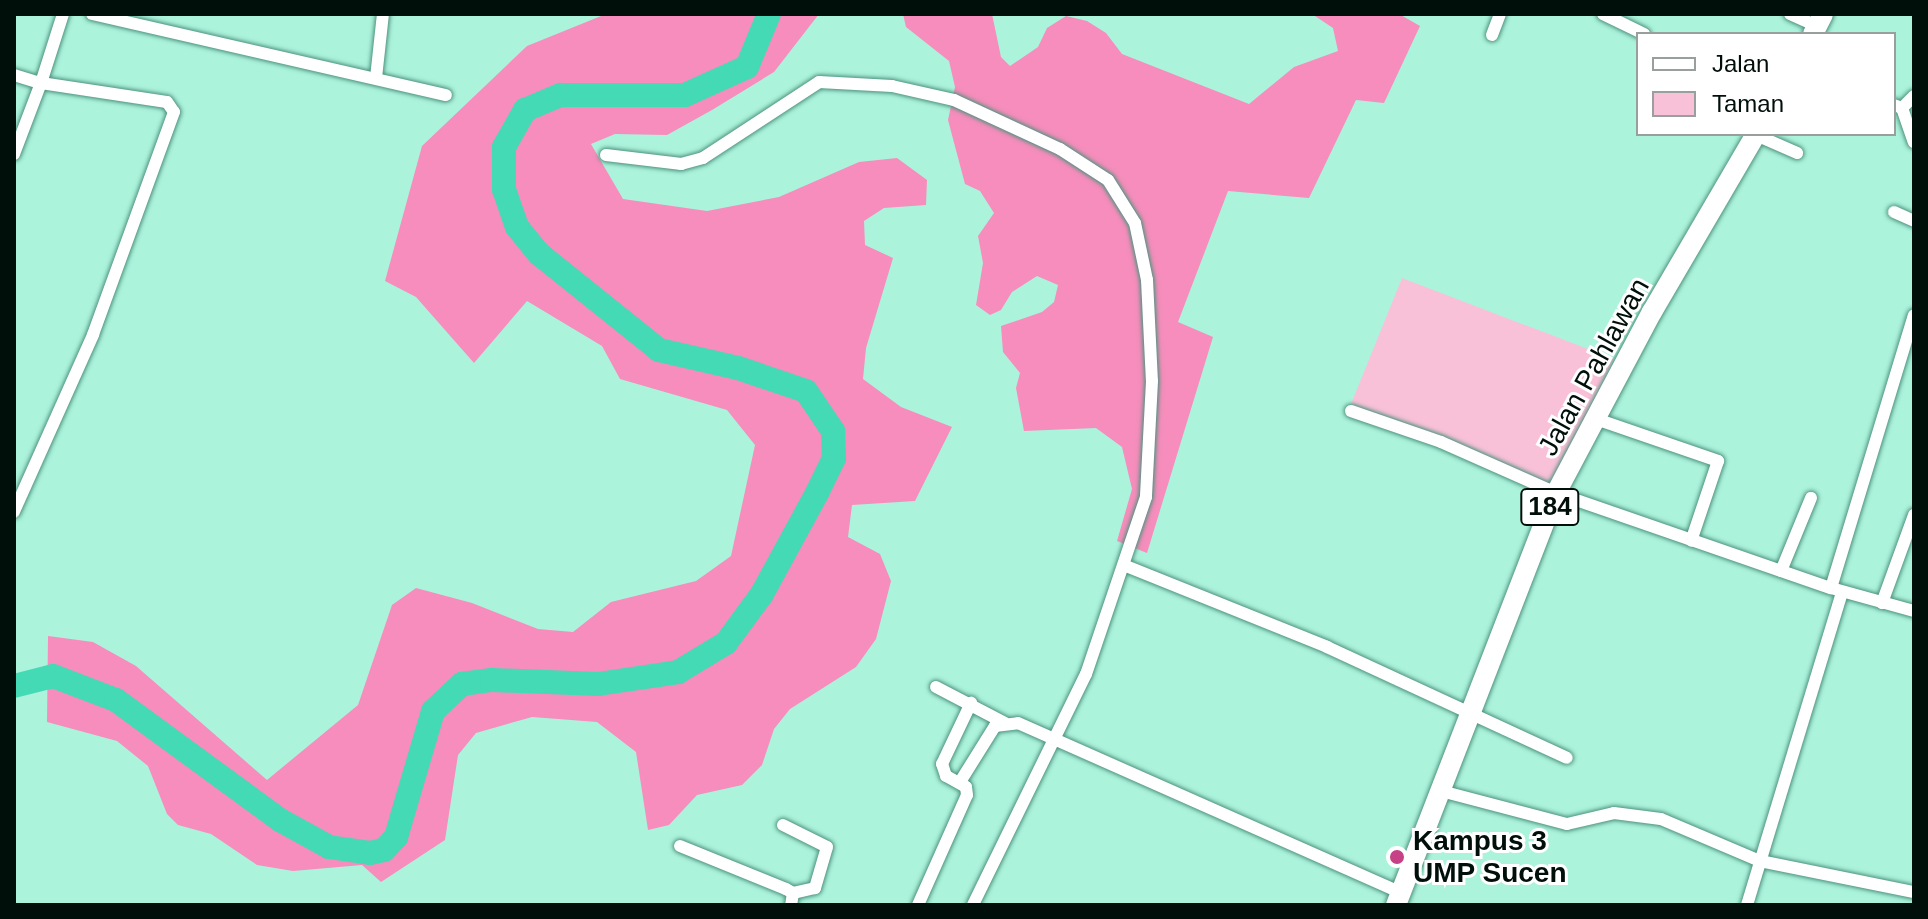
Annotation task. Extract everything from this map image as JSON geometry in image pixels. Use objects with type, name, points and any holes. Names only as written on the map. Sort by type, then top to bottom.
[{"type":"main road","name":"Jalan Pahlawan","points":[[1398,899],[1556,493],[1599,420],[1652,312],[1755,136]]},
{"type":"street","points":[[14,154],[53,59],[63,14]]},
{"type":"street","points":[[92,14],[446,95]]},
{"type":"street","points":[[376,78],[383,14]]},
{"type":"street","points":[[1492,35],[1500,14]]},
{"type":"street","points":[[1603,14],[1640,32]]},
{"type":"street","points":[[1790,14],[1818,25]]},
{"type":"street","points":[[14,75],[41,83],[167,102],[174,112],[93,335],[14,512]]},
{"type":"street","points":[[606,155],[662,164],[703,158],[800,91],[841,80],[954,100],[1006,120],[1108,180],[1135,223],[1147,280],[1151,367],[1146,497],[1126,566],[1055,738],[973,905]]},
{"type":"street","points":[[1914,96],[1898,106],[1914,142]]},
{"type":"street","points":[[1760,136],[1797,153]]},
{"type":"street","points":[[1894,212],[1914,221]]},
{"type":"street","points":[[1747,905],[1913,321]]},
{"type":"street","points":[[1351,411],[1441,442],[1556,493],[1691,541],[1837,590],[1914,611]]},
{"type":"street","points":[[1599,420],[1718,461],[1691,541]]},
{"type":"street","points":[[1781,571],[1811,498]]},
{"type":"street","points":[[1882,603],[1914,515]]},
{"type":"street","points":[[1126,566],[1327,647],[1470,717],[1567,758]]},
{"type":"street","points":[[936,687],[1005,723],[1055,738],[1398,899]]},
{"type":"street","points":[[918,905],[967,795],[960,782],[946,776],[942,764],[971,703]]},
{"type":"street","points":[[960,782],[991,731],[1005,723]]},
{"type":"street","points":[[1441,791],[1567,824],[1614,813],[1661,819],[1760,861],[1914,892]]},
{"type":"street","points":[[680,846],[792,899],[815,888],[827,847],[783,825]]},
{"type":"green space","points":[[1402,278],[1614,359],[1552,486],[1351,404]]},
{"type":"shaded area","points":[[606,14],[819,14],[774,72],[712,110],[667,135],[615,134],[591,144],[623,199],[707,211],[779,197],[859,162],[897,158],[927,180],[926,205],[884,208],[864,221],[865,245],[893,258],[866,348],[863,379],[901,407],[952,427],[915,501],[852,505],[848,537],[880,554],[891,581],[876,639],[856,667],[790,709],[774,729],[762,765],[742,785],[697,795],[669,825],[648,830],[636,752],[597,722],[532,717],[476,733],[458,755],[445,840],[381,882],[362,865],[293,871],[257,865],[211,834],[178,825],[167,814],[148,766],[117,741],[47,722],[48,636],[93,642],[136,666],[267,780],[358,705],[392,605],[416,588],[472,603],[538,629],[573,632],[611,602],[696,581],[731,556],[755,445],[727,410],[620,379],[602,346],[527,301],[474,363],[416,297],[385,281],[422,146],[527,46]]},
{"type":"shaded area","points":[[903,14],[992,14],[1001,57],[1010,66],[1038,47],[1047,28],[1066,16],[1087,21],[1106,33],[1122,54],[1249,104],[1294,67],[1338,51],[1333,28],[1312,14],[1399,14],[1420,26],[1384,103],[1356,100],[1309,198],[1228,191],[1178,322],[1213,337],[1147,553],[1117,541],[1132,489],[1122,447],[1096,428],[1024,431],[1016,388],[1020,373],[1003,352],[1001,326],[1042,312],[1054,302],[1058,285],[1037,276],[1012,292],[1001,310],[990,315],[976,305],[983,263],[978,236],[994,213],[980,191],[965,184],[948,120],[955,87],[949,61],[906,27]]},
{"type":"waterway","points":[[14,686],[53,676],[116,700],[280,820],[329,847],[370,853],[384,850],[396,837],[433,711],[462,684],[492,680],[598,684],[678,672],[726,643],[762,594],[817,493],[834,458],[833,431],[806,391],[738,368],[659,350],[539,254],[517,227],[504,190],[504,147],[525,110],[561,95],[685,95],[747,67],[769,14]]},
{"type":"place","name":"Kampus 3 UMP Sucen","points":[[1397,857]]}]
